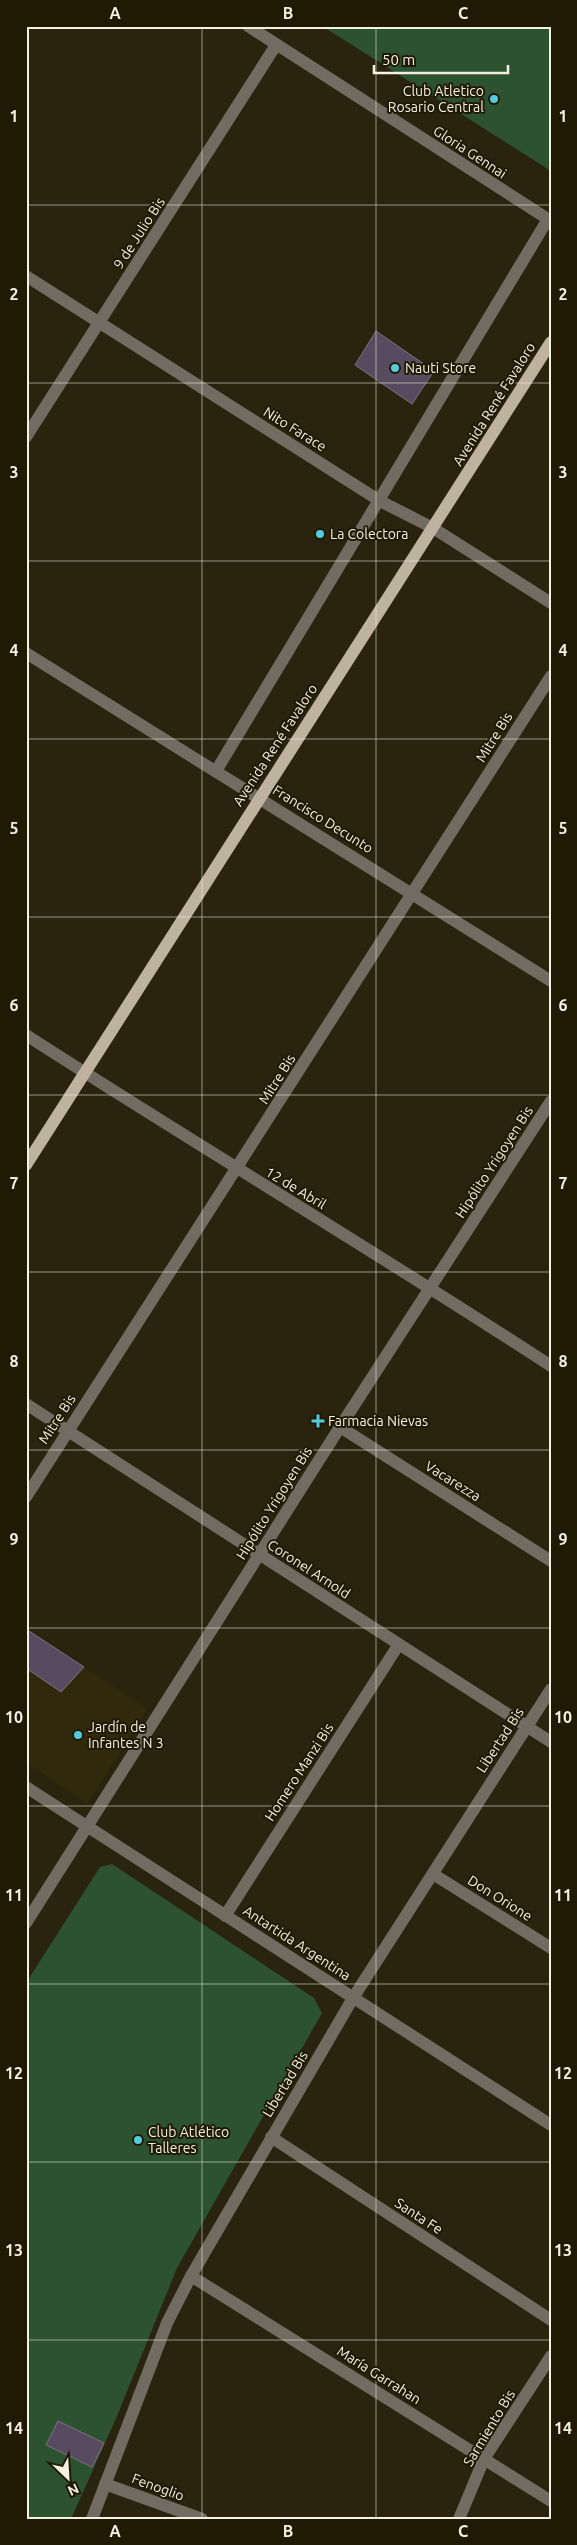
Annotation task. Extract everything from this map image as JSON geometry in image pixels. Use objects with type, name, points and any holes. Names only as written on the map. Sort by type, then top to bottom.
[{"type":"main road","name":"Avenida René Favaloro","points":[[26,1165],[551,342]]},
{"type":"street","name":"Gloria Gennai","points":[[248,26],[549,220]]},
{"type":"street","name":"9 de Julio Bis","points":[[26,437],[276,45]]},
{"type":"street","points":[[216,771],[549,220]]},
{"type":"street","name":"Nito Farace","points":[[26,276],[380,501],[433,528],[551,603]]},
{"type":"street","name":"Francisco Decunto","points":[[26,653],[260,797],[551,982]]},
{"type":"street","name":"Mitre Bis","points":[[26,1496],[551,676]]},
{"type":"street","name":"12 de Abril","points":[[26,1035],[237,1169],[431,1288],[551,1366]]},
{"type":"street","name":"Hipólito Yrigoyen Bis","points":[[26,1923],[340,1428],[551,1101]]},
{"type":"street","name":"Coronel Arnold","points":[[26,1404],[551,1742]]},
{"type":"street","name":"Vacarezza","points":[[340,1428],[551,1561]]},
{"type":"street","name":"Homero Manzi Bis","points":[[225,1916],[399,1644]]},
{"type":"street","name":"Libertad Bis","points":[[92,2519],[167,2323],[191,2276],[353,1998],[551,1688]]},
{"type":"street","name":"Antartida Argentina","points":[[26,1787],[551,2125]]},
{"type":"street","name":"Don Orione","points":[[433,1874],[551,1948]]},
{"type":"street","name":"Santa Fe","points":[[271,2137],[551,2320]]},
{"type":"street","name":"María Garrahan","points":[[191,2276],[551,2501]]},
{"type":"street","name":"Sarmiento Bis","points":[[459,2519],[484,2458],[551,2356]]},
{"type":"street","name":"Fenoglio","points":[[105,2484],[202,2519]]},
{"type":"shaded area","name":"Jardín de Infantes N 3","points":[[26,1629],[147,1709],[87,1804],[26,1762]]},
{"type":"green space","name":"Club Atletico Rosario Central","points":[[322,26],[551,26],[551,171]]},
{"type":"green space","name":"Club Atlético Talleres","points":[[112,1864],[314,1998],[322,2013],[177,2268],[117,2416],[71,2519],[26,2519],[26,1983],[100,1867]]},
{"type":"building","name":"Nauti Store","points":[[376,331],[434,371],[412,404],[355,365]]},
{"type":"building","points":[[26,1629],[84,1667],[61,1692],[26,1668]]},
{"type":"building","points":[[58,2421],[104,2443],[92,2467],[46,2445]]},
{"type":"place","name":"Club Atletico Rosario Central","points":[[494,99]]},
{"type":"place","name":"Nauti Store","points":[[395,368]]},
{"type":"place","name":"La Colectora","points":[[320,534]]},
{"type":"place","name":"Farmacia Nievas","points":[[318,1421]]},
{"type":"place","name":"Jardín de Infantes N 3","points":[[78,1735]]},
{"type":"place","name":"Club Atlético Talleres","points":[[138,2140]]}]
